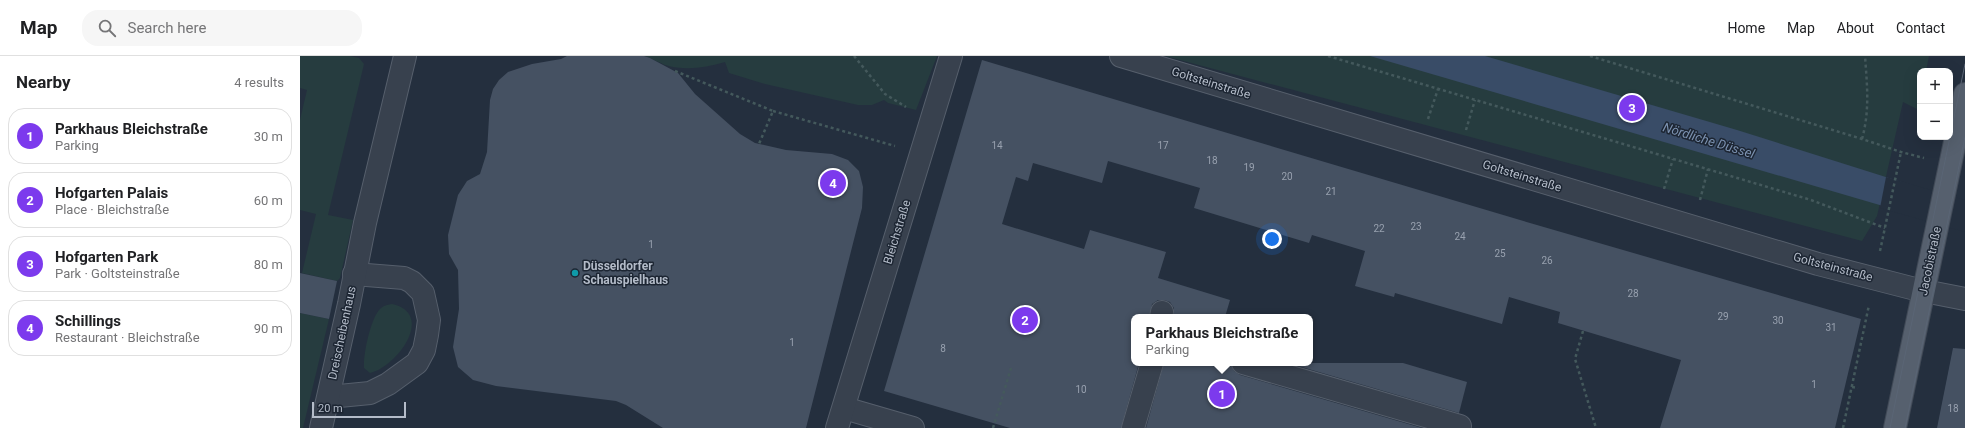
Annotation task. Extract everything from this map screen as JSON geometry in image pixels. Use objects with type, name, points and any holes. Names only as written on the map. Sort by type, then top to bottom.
[{"type":"main road","name":"Jacobistraße","points":[[1895,428],[1965,94]]},
{"type":"street","points":[[354,274],[405,56]]},
{"type":"street","name":"Bleichstraße","points":[[913,428],[840,418],[951,56]]},
{"type":"street","name":"Goltsteinstraße","points":[[1121,56],[1818,264],[1924,291],[1965,299]]},
{"type":"street","name":"Dreischeibenhaus","points":[[321,426],[329,397],[354,274],[404,278],[412,282],[423,293],[429,320],[424,350],[417,363],[388,384],[370,393],[329,397]]},
{"type":"street","points":[[1133,428],[1151,366]]},
{"type":"street","points":[[1253,366],[1460,426],[1459,428]]},
{"type":"path","points":[[854,56],[886,94],[930,122]]},
{"type":"path","points":[[1328,56],[1811,200],[1885,228]]},
{"type":"path","points":[[1590,56],[1901,152],[1950,163]]},
{"type":"path","points":[[1862,139],[1868,112],[1869,99],[1865,56]]},
{"type":"path","points":[[675,71],[773,111],[891,145]]},
{"type":"path","points":[[759,144],[773,111]]},
{"type":"path","points":[[1882,242],[1901,152]]},
{"type":"path","points":[[1843,428],[1869,306]]},
{"type":"path","points":[[1583,331],[1575,359],[1596,428]]},
{"type":"path","points":[[993,428],[1011,368]]},
{"type":"path","points":[[1852,387],[1858,388]]},
{"type":"green space","points":[[300,56],[350,56],[359,58],[364,64],[328,215],[353,220],[340,278],[337,281],[302,273],[316,214],[300,210],[300,120],[307,90],[300,88]]},
{"type":"green space","points":[[644,56],[937,56],[916,110],[888,103],[884,100],[872,105],[858,105],[765,84],[729,73],[725,62],[710,66],[680,68],[665,65]]},
{"type":"green space","points":[[1165,56],[1929,56],[1927,68],[1917,68],[1917,109],[1903,102],[1877,216],[1862,241]]},
{"type":"green space","points":[[392,304],[405,310],[411,318],[411,329],[408,340],[391,361],[381,369],[370,373],[364,368],[364,364],[365,351],[371,327],[380,309],[384,306]]},
{"type":"green space","points":[[300,313],[329,319],[303,428],[300,428]]},
{"type":"water","name":"Nördliche Düssel","points":[[1370,56],[1485,56],[1737,130],[1965,202],[1965,230]]},
{"type":"pier","points":[[1886,177],[1965,200],[1965,232],[1880,208]]},
{"type":"building","name":"Düsseldorfer Schauspielhaus","points":[[567,56],[644,56],[650,58],[678,73],[695,94],[740,134],[755,143],[786,150],[832,154],[848,160],[859,171],[863,187],[862,208],[806,428],[663,428],[626,405],[616,401],[496,386],[473,380],[458,367],[453,347],[459,309],[458,270],[449,254],[448,235],[458,195],[467,181],[480,174],[487,152],[490,100],[493,89],[499,80],[508,72],[532,64],[561,59]]},
{"type":"building","points":[[982,60],[1530,223],[1861,319],[1835,428],[1660,428],[1681,360],[1558,323],[1560,312],[1509,297],[1502,324],[1395,293],[1394,297],[1355,286],[1365,251],[1312,235],[1309,243],[1194,208],[1200,188],[1108,161],[1102,183],[1033,163],[1028,181],[1016,177],[1002,224],[1084,249],[1090,230],[1166,252],[1158,278],[1230,300],[1226,314],[1174,314],[1174,308],[1170,302],[1158,300],[1152,304],[1150,314],[1131,314],[1131,366],[1138,366],[1121,428],[1010,428],[884,391]]},
{"type":"building","points":[[300,273],[337,281],[329,319],[300,313]]},
{"type":"building","points":[[1953,348],[1965,349],[1965,428],[1937,428]]},
{"type":"building","points":[[1313,363],[1403,363],[1467,382],[1459,413],[1298,366],[1313,366]]},
{"type":"building","points":[[1163,366],[1232,366],[1234,371],[1240,375],[1422,428],[1146,428]]},
{"type":"tram line","points":[[1890,428],[1965,64]]},
{"type":"tram line","points":[[1905,428],[1965,137]]},
{"type":"place","name":"Hofgarten Park","points":[[1632,108]]},
{"type":"place","name":"Schillings","points":[[833,183]]},
{"type":"place","name":"Düsseldorfer Schauspielhaus","points":[[575,273]]},
{"type":"place","name":"Hofgarten Palais","points":[[1025,320]]},
{"type":"place","name":"Parkhaus Bleichstraße","points":[[1222,394]]}]
